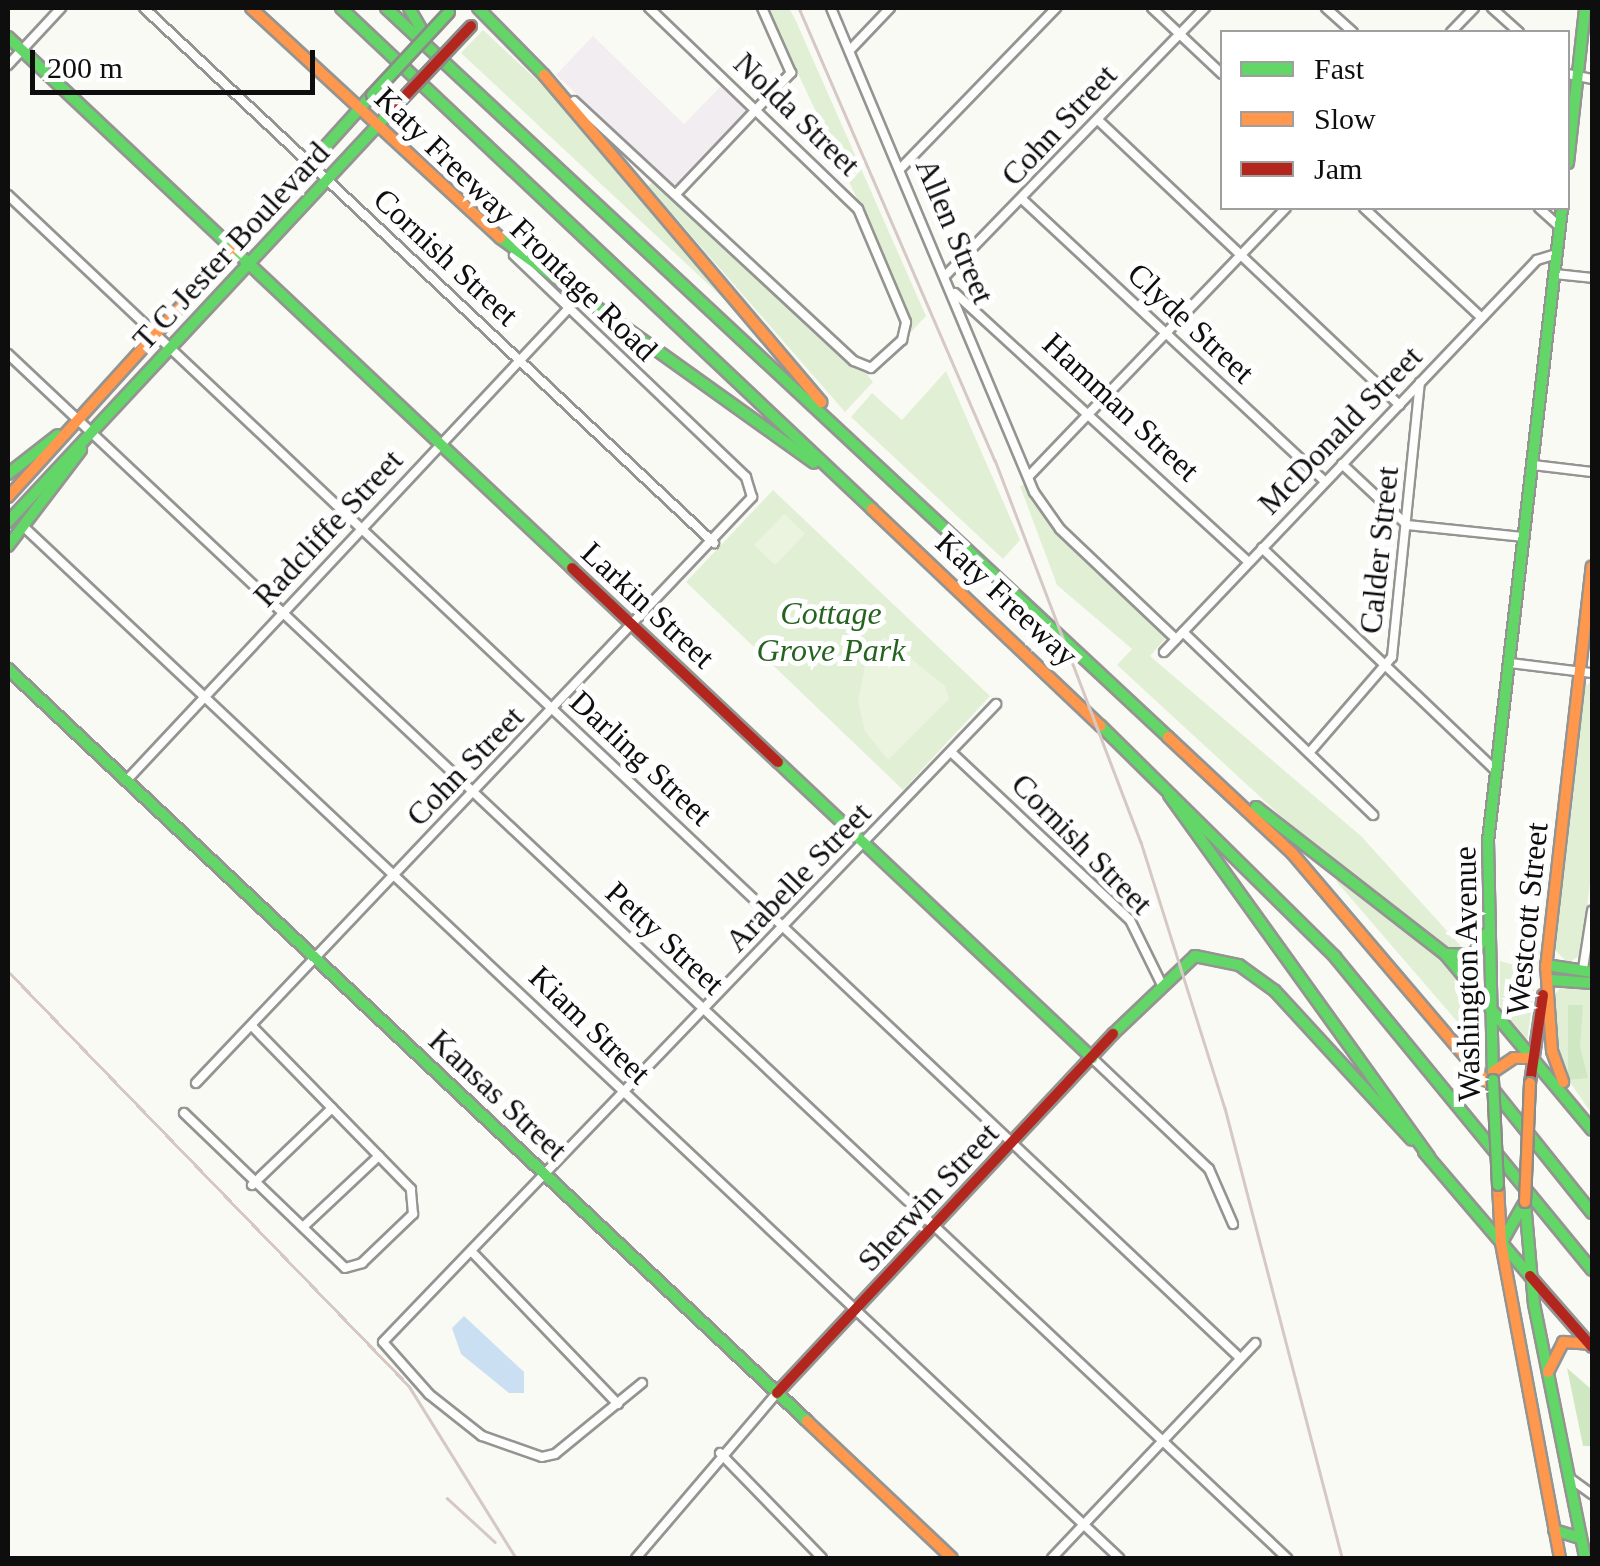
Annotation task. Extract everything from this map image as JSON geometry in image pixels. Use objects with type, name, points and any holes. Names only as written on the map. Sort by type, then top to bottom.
[{"type":"main road","name":"Katy Freeway Frontage Road","points":[[250,8],[500,238]]},
{"type":"main road","points":[[332,8],[370,34]]},
{"type":"main road","name":"Katy Freeway","points":[[342,8],[1149,766],[1335,957],[1592,1270]]},
{"type":"main road","name":"Katy Freeway","points":[[386,8],[1205,768],[1398,971],[1592,1213]]},
{"type":"main road","points":[[409,8],[433,52]]},
{"type":"main road","name":"T C Jester Boulevard","points":[[8,496],[454,8]]},
{"type":"main road","points":[[1570,128],[1573,75],[1585,8]]},
{"type":"main road","name":"T C Jester Boulevard","points":[[8,522],[486,10]]},
{"type":"main road","points":[[486,10],[760,324],[849,438]]},
{"type":"main road","name":"Larkin Street","points":[[8,37],[1092,1058]]},
{"type":"main road","name":"Washington Avenue","points":[[1560,1558],[1501,1243],[1486,934],[1496,772],[1562,210]]},
{"type":"main road","points":[[500,238],[859,496]]},
{"type":"main road","points":[[181,306],[200,317]]},
{"type":"main road","points":[[8,474],[78,420]]},
{"type":"main road","points":[[8,546],[92,432]]},
{"type":"main road","name":"Westcott Street","points":[[1530,1276],[1525,1202],[1530,1083],[1592,567]]},
{"type":"main road","name":"Kansas Street","points":[[8,669],[952,1558]]},
{"type":"main road","points":[[1149,766],[1429,1157],[1591,1346]]},
{"type":"main road","points":[[1205,768],[1445,954],[1488,1000],[1592,1130]]},
{"type":"main road","points":[[1445,954],[1468,958],[1482,946],[1486,934]]},
{"type":"main road","name":"Sherwin Street","points":[[777,1393],[1161,983],[1187,960],[1214,956],[1257,976],[1286,1002],[1429,1157]]},
{"type":"main road","points":[[1568,1097],[1552,1052],[1551,980],[1546,965],[1588,971]]},
{"type":"main road","points":[[1551,980],[1592,984]]},
{"type":"main road","points":[[1495,1064],[1534,1058]]},
{"type":"main road","points":[[1501,1243],[1525,1202]]},
{"type":"main road","points":[[1530,1276],[1584,1558]]},
{"type":"main road","points":[[1548,1372],[1563,1342],[1576,1338],[1591,1346]]},
{"type":"main road","points":[[1554,1530],[1580,1538]]},
{"type":"street","points":[[8,64],[61,8]]},
{"type":"street","name":"Cornish Street","points":[[144,8],[714,543]]},
{"type":"street","name":"Nolda Street","points":[[649,8],[858,209],[907,329],[883,362],[870,368],[854,361],[677,193]]},
{"type":"street","points":[[544,75],[677,193],[791,73],[762,8]]},
{"type":"street","name":"Allen Street","points":[[831,8],[955,293],[1028,476],[1060,529],[1373,814]]},
{"type":"street","points":[[850,50],[890,8]]},
{"type":"street","points":[[901,168],[1056,8]]},
{"type":"street","points":[[1152,8],[1220,72]]},
{"type":"street","name":"Cohn Street","points":[[947,274],[1023,200],[1205,8]]},
{"type":"street","points":[[1326,8],[1350,30]]},
{"type":"street","points":[[1453,30],[1474,8]]},
{"type":"street","points":[[1492,8],[1517,30]]},
{"type":"street","points":[[1573,75],[1592,79]]},
{"type":"street","points":[[1098,120],[1399,405]]},
{"type":"street","name":"Darling Street","points":[[8,195],[1240,1358]]},
{"type":"street","name":"Clyde Street","points":[[1023,200],[1325,482]]},
{"type":"street","points":[[1028,476],[1092,414],[1284,210]]},
{"type":"street","points":[[1366,210],[1482,318]]},
{"type":"street","points":[[1541,210],[1560,228]]},
{"type":"street","name":"Katy Freeway Frontage Road","points":[[500,238],[568,310],[746,477]]},
{"type":"street","name":"McDonald Street","points":[[1164,652],[1536,260],[1557,254]]},
{"type":"street","points":[[1555,274],[1592,278]]},
{"type":"street","name":"Hamman Street","points":[[955,293],[1092,414],[1249,562]]},
{"type":"street","name":"Radcliffe Street","points":[[126,781],[568,310]]},
{"type":"street","name":"Petty Street","points":[[8,354],[1287,1558]]},
{"type":"street","name":"Calder Street","points":[[1309,753],[1388,669],[1420,382]]},
{"type":"street","points":[[1342,464],[1407,524],[1524,537]]},
{"type":"street","points":[[1533,465],[1592,472]]},
{"type":"street","name":"Cohn Street","points":[[196,1082],[318,960],[714,543],[748,504],[752,493],[746,477]]},
{"type":"street","name":"Kiam Street","points":[[24,528],[1119,1558]]},
{"type":"street","points":[[1262,548],[1496,772]]},
{"type":"street","points":[[1510,663],[1592,673]]},
{"type":"street","name":"Arabelle Street","points":[[618,1404],[555,1454],[525,1452],[482,1436],[429,1394],[383,1342],[474,1254],[996,704]]},
{"type":"street","name":"Cornish Street","points":[[951,752],[1130,920],[1161,983]]},
{"type":"street","name":"Westcott Street","points":[[1588,971],[1592,910]]},
{"type":"street","points":[[184,1113],[252,1184],[350,1269],[413,1214],[417,1202],[379,1156],[253,1027]]},
{"type":"street","name":"Larkin Street","points":[[1092,1058],[1209,1169],[1233,1224]]},
{"type":"street","points":[[252,1184],[332,1108]]},
{"type":"street","points":[[304,1227],[379,1156]]},
{"type":"street","points":[[474,1254],[618,1404],[642,1383]]},
{"type":"street","points":[[1052,1558],[1255,1343]]},
{"type":"street","name":"Sherwin Street","points":[[636,1558],[720,1454],[777,1393]]},
{"type":"street","points":[[720,1454],[822,1558]]},
{"type":"street","points":[[1571,1480],[1592,1494]]},
{"type":"shaded area","points":[[593,36],[684,124],[723,84],[748,113],[675,186],[556,75]]},
{"type":"green space","points":[[767,8],[789,8],[796,21],[926,316],[911,332],[877,241]]},
{"type":"green space","points":[[483,30],[552,94],[740,314],[461,53]]},
{"type":"green space","points":[[653,182],[865,372],[873,382],[845,412],[648,186]]},
{"type":"green space","points":[[946,371],[1020,540],[1003,559],[851,417],[872,393],[902,420]]},
{"type":"green space","points":[[1027,484],[1059,536],[1166,638],[1150,656],[1361,836],[1467,953],[1447,948],[1307,840],[1117,665],[1132,649],[1057,585],[1020,486]]},
{"type":"green space","name":"Cottage Grove Park","points":[[773,490],[990,696],[903,790],[686,582]]},
{"type":"green space","points":[[784,514],[805,534],[775,565],[754,545]]},
{"type":"green space","points":[[884,637],[945,686],[949,699],[888,760],[865,731],[858,701],[866,661]]},
{"type":"green space","points":[[1592,681],[1592,863],[1582,954],[1568,963],[1555,950],[1585,687]]},
{"type":"green space","points":[[1341,876],[1433,950],[1477,998],[1479,1047],[1336,881]]},
{"type":"green space","points":[[1533,949],[1540,949],[1527,1041],[1500,1009],[1500,961],[1525,968]]},
{"type":"green space","points":[[1592,970],[1592,1114],[1558,1065],[1553,996],[1562,986],[1588,988]]},
{"type":"green space","points":[[1568,1005],[1583,1005],[1580,1047],[1588,1078],[1568,1080]]},
{"type":"green space","points":[[1567,1368],[1592,1390],[1592,1446],[1583,1446]]},
{"type":"water","points":[[464,1316],[524,1372],[524,1393],[509,1393],[461,1354],[452,1328]]},
{"type":"railway","points":[[799,8],[995,460],[1141,842],[1225,1108],[1342,1558]]},
{"type":"railway","points":[[8,971],[409,1386],[516,1558]]},
{"type":"railway","points":[[447,1498],[495,1542]]},
{"type":"traffic: fast","points":[[341,8],[872,509]]},
{"type":"traffic: fast","points":[[386,8],[1168,737]]},
{"type":"traffic: fast","points":[[409,8],[426,38]]},
{"type":"traffic: fast","points":[[478,8],[544,75]]},
{"type":"traffic: fast","points":[[1570,145],[1585,8]]},
{"type":"traffic: fast","points":[[372,95],[449,12]]},
{"type":"traffic: fast","points":[[8,37],[572,568]]},
{"type":"traffic: fast","points":[[250,230],[372,95]]},
{"type":"traffic: fast","points":[[8,522],[390,112]]},
{"type":"traffic: fast","points":[[1493,1080],[1488,841],[1562,210]]},
{"type":"traffic: fast","points":[[500,238],[814,463]]},
{"type":"traffic: fast","points":[[8,474],[58,435]]},
{"type":"traffic: fast","points":[[8,546],[81,450]]},
{"type":"traffic: fast","points":[[8,669],[807,1421]]},
{"type":"traffic: fast","points":[[1101,726],[1335,957],[1592,1270]]},
{"type":"traffic: fast","points":[[778,762],[1092,1058]]},
{"type":"traffic: fast","points":[[1169,795],[1429,1157]]},
{"type":"traffic: fast","points":[[1256,807],[1445,954],[1592,1130]]},
{"type":"traffic: fast","points":[[1446,954],[1473,955],[1486,934]]},
{"type":"traffic: fast","points":[[1113,1034],[1195,956],[1239,965],[1275,991],[1412,1140]]},
{"type":"traffic: fast","points":[[1546,965],[1592,972]]},
{"type":"traffic: fast","points":[[1551,980],[1592,983]]},
{"type":"traffic: fast","points":[[1493,1080],[1498,1185]]},
{"type":"traffic: fast","points":[[1487,1082],[1592,1213]]},
{"type":"traffic: fast","points":[[1424,1152],[1530,1276]]},
{"type":"traffic: fast","points":[[1525,1202],[1534,1304],[1585,1558]]},
{"type":"traffic: fast","points":[[1502,1242],[1523,1205]]},
{"type":"traffic: fast","points":[[1554,1530],[1580,1538]]},
{"type":"traffic: slow","points":[[251,8],[500,238]]},
{"type":"traffic: slow","points":[[544,75],[821,402]]},
{"type":"traffic: slow","points":[[8,497],[250,230]]},
{"type":"traffic: slow","points":[[872,509],[1101,726]]},
{"type":"traffic: slow","points":[[1546,968],[1592,567]]},
{"type":"traffic: slow","points":[[1168,737],[1292,853],[1487,1082]]},
{"type":"traffic: slow","points":[[1546,965],[1552,1051],[1563,1082]]},
{"type":"traffic: slow","points":[[1493,1072],[1514,1058],[1534,1058]]},
{"type":"traffic: slow","points":[[1525,1202],[1530,1083]]},
{"type":"traffic: slow","points":[[1498,1185],[1501,1243],[1560,1558]]},
{"type":"traffic: slow","points":[[1548,1372],[1563,1342],[1590,1344]]},
{"type":"traffic: slow","points":[[807,1421],[952,1558]]},
{"type":"traffic: jam","points":[[390,112],[471,26]]},
{"type":"traffic: jam","points":[[572,568],[778,762]]},
{"type":"traffic: jam","points":[[1530,1083],[1543,995]]},
{"type":"traffic: jam","points":[[777,1393],[1113,1034]]},
{"type":"traffic: jam","points":[[1530,1276],[1592,1347]]}]
